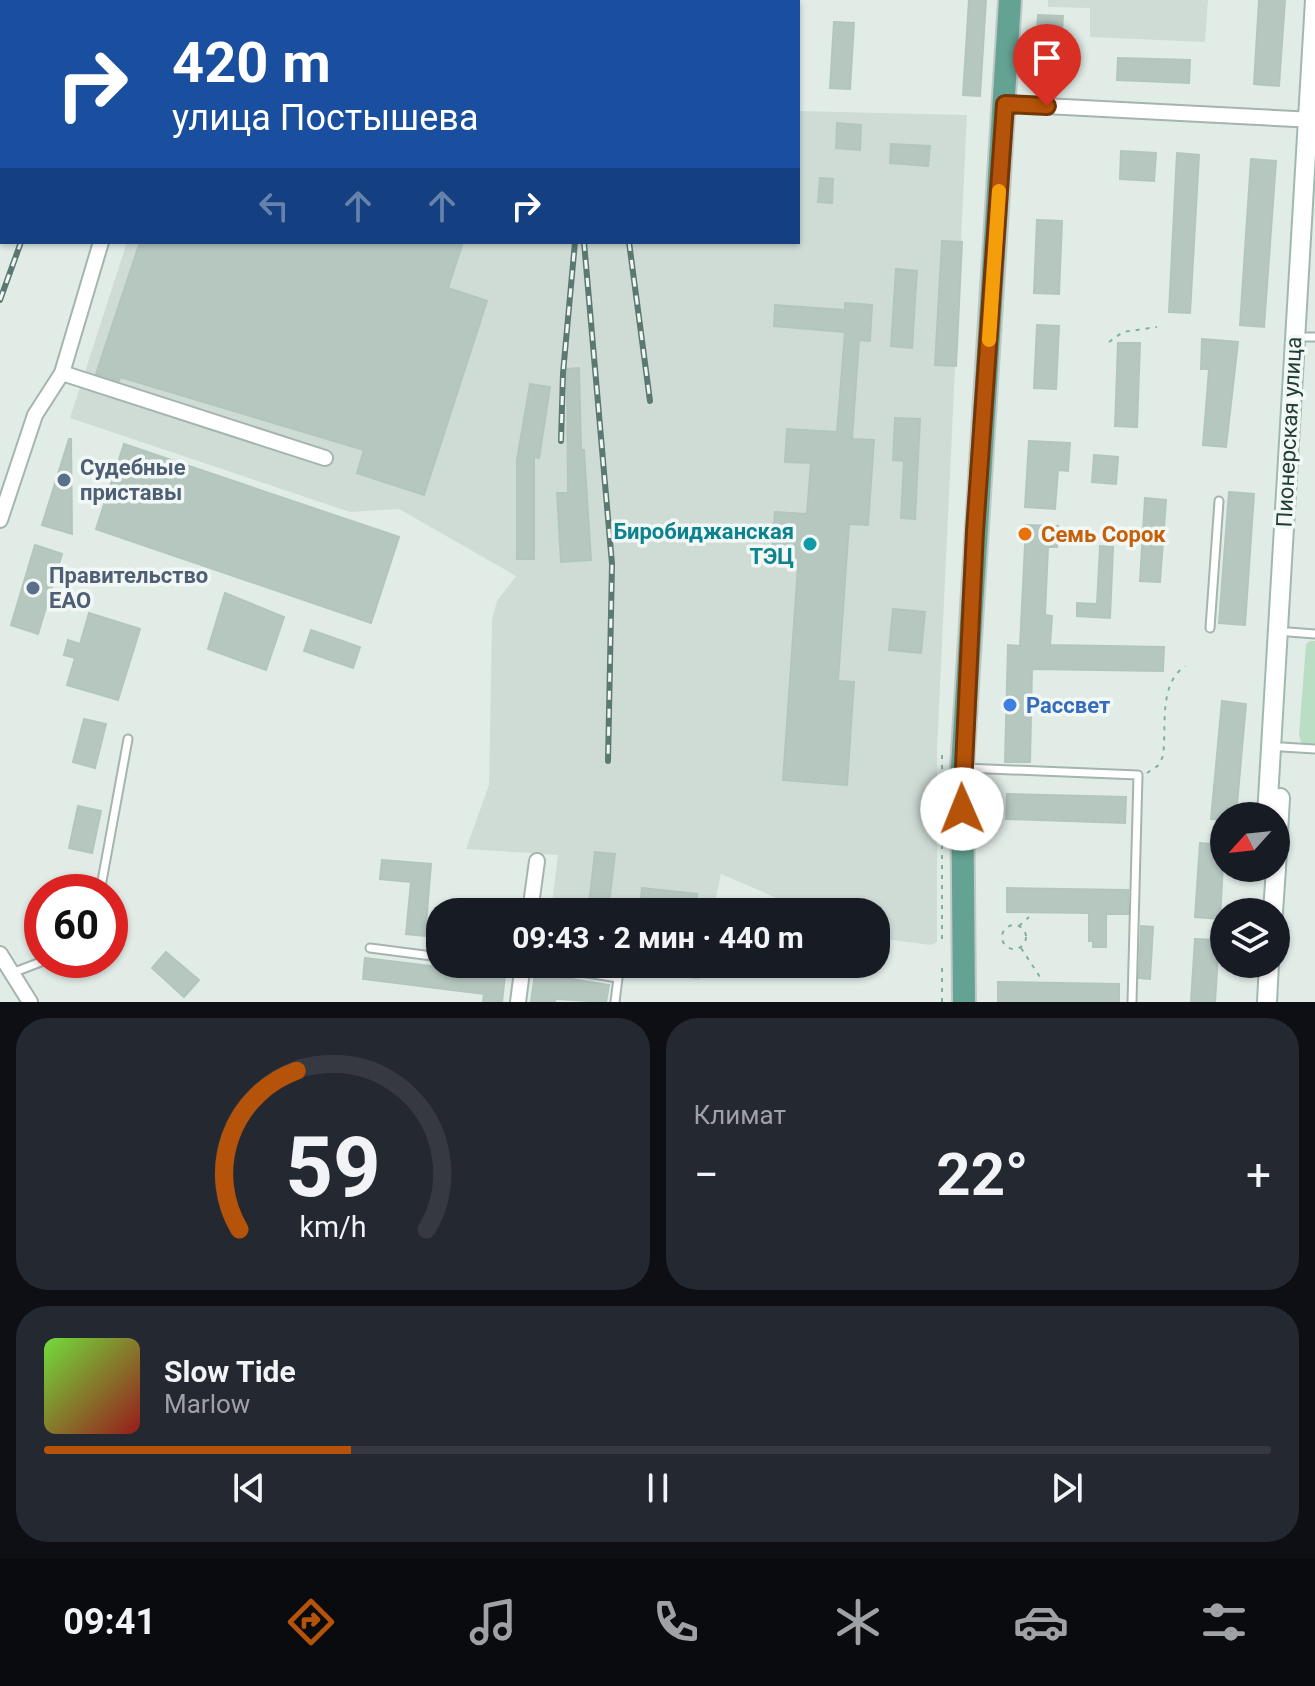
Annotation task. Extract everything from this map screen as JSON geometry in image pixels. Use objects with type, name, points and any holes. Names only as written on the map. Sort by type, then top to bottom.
[{"type":"main road","points":[[964,1002],[962,767],[1010,0]]},
{"type":"main road","name":"Пионерская улица","points":[[1305,336],[1315,0]]},
{"type":"main road","name":"Пионерская улица","points":[[1277,802],[1283,632],[1315,213]]},
{"type":"main road","name":"Пионерская улица","points":[[1269,802],[1277,747]]},
{"type":"main road","points":[[1255,1002],[1257,978]]},
{"type":"main road","points":[[1267,1002],[1268,978]]},
{"type":"street","points":[[1005,104],[1312,120]]},
{"type":"street","points":[[0,520],[35,415],[62,373],[100,244]]},
{"type":"street","points":[[62,373],[325,458]]},
{"type":"street","points":[[532,898],[537,861]]},
{"type":"street","points":[[0,954],[30,1002]]},
{"type":"street","points":[[518,1002],[523,978]]},
{"type":"lane","points":[[1210,628],[1219,501]]},
{"type":"lane","points":[[1283,632],[1315,634]]},
{"type":"lane","points":[[103,874],[128,739]]},
{"type":"lane","points":[[1277,747],[1315,749]]},
{"type":"lane","points":[[962,767],[1138,775],[1132,1002]]},
{"type":"lane","points":[[370,948],[426,955]]},
{"type":"lane","points":[[10,974],[24,969]]},
{"type":"lane","points":[[615,1002],[618,978]]},
{"type":"path","points":[[1109,342],[1123,332],[1157,327]]},
{"type":"path","points":[[1138,775],[1150,772],[1163,756],[1167,692],[1171,676],[1185,666]]},
{"type":"path","points":[[942,755],[942,942]]},
{"type":"path","points":[[1020,947],[1009,948],[1002,939],[1006,927],[1019,926],[1029,917]]},
{"type":"path","points":[[1019,926],[1026,937],[1020,947]]},
{"type":"path","points":[[1020,947],[1040,977]]},
{"type":"path","points":[[942,968],[942,1002]]},
{"type":"shaded area","points":[[1048,0],[1208,0],[1205,42],[1090,37],[1090,8],[1048,7]]},
{"type":"shaded area","name":"Биробиджанская ТЭЦ","points":[[800,111],[967,115],[937,749],[937,942],[931,945],[890,940],[890,898],[777,898],[721,874],[716,898],[553,898],[558,855],[466,849],[489,785],[492,620],[497,601],[516,576],[399,509],[350,512],[70,418],[126,244],[800,244]]},
{"type":"green space","points":[[1315,641],[1315,745],[1302,744],[1299,735],[1306,644]]},
{"type":"building","points":[[969,0],[986,0],[980,96],[963,95]]},
{"type":"building","points":[[1259,0],[1285,0],[1279,86],[1254,84]]},
{"type":"building","points":[[1038,15],[1063,16],[1059,76],[1034,74]]},
{"type":"building","points":[[834,22],[854,23],[850,89],[830,88]]},
{"type":"building","points":[[1118,58],[1190,60],[1189,83],[1117,80]]},
{"type":"building","points":[[837,123],[861,125],[860,150],[836,148]]},
{"type":"building","points":[[891,144],[930,146],[928,166],[890,163]]},
{"type":"building","points":[[1121,151],[1156,153],[1154,181],[1120,179]]},
{"type":"building","points":[[1177,153],[1199,155],[1190,313],[1169,312]]},
{"type":"building","points":[[1251,159],[1276,161],[1264,327],[1240,325]]},
{"type":"building","points":[[820,178],[833,179],[832,203],[818,202]]},
{"type":"building","points":[[1037,220],[1062,221],[1059,294],[1034,293]]},
{"type":"building","points":[[942,241],[962,242],[956,366],[935,365]]},
{"type":"building","points":[[139,244],[462,244],[448,288],[487,301],[424,495],[357,473],[364,450],[120,377],[119,381],[96,374]]},
{"type":"building","points":[[896,269],[917,271],[912,348],[891,346]]},
{"type":"building","name":"Биробиджанская ТЭЦ","points":[[845,303],[872,305],[870,341],[859,340],[852,439],[874,440],[868,525],[849,524],[838,681],[854,682],[847,785],[783,780],[798,566],[771,564],[775,512],[807,514],[811,463],[785,462],[787,429],[837,432],[845,332],[774,326],[775,305],[845,310]]},
{"type":"building","points":[[1037,325],[1059,326],[1056,389],[1034,388]]},
{"type":"building","points":[[1202,339],[1238,342],[1226,447],[1203,445],[1209,369],[1201,369]]},
{"type":"building","points":[[1118,343],[1140,343],[1137,427],[1115,426]]},
{"type":"building","points":[[579,368],[581,450],[584,450],[591,560],[561,562],[557,493],[568,493],[567,369]]},
{"type":"building","points":[[530,384],[550,387],[539,458],[534,457],[534,559],[517,559],[517,460]]},
{"type":"building","points":[[895,418],[920,419],[915,519],[901,518],[904,461],[893,460]]},
{"type":"building","points":[[71,439],[72,534],[42,525]]},
{"type":"building","points":[[1029,441],[1070,443],[1068,471],[1058,470],[1055,509],[1025,507]]},
{"type":"building","points":[[124,444],[399,537],[371,623],[96,529]]},
{"type":"building","points":[[1094,455],[1118,457],[1116,484],[1092,482]]},
{"type":"building","points":[[1229,492],[1254,494],[1245,625],[1219,623]]},
{"type":"building","points":[[1145,498],[1166,500],[1160,582],[1140,581]]},
{"type":"building","points":[[1026,525],[1058,526],[1057,547],[1048,547],[1045,615],[1052,616],[1050,645],[1164,647],[1163,671],[1032,669],[1030,762],[1005,762],[1008,645],[1020,646]]},
{"type":"building","points":[[35,545],[62,554],[38,634],[11,625]]},
{"type":"building","points":[[1100,546],[1113,547],[1110,618],[1077,616],[1077,603],[1097,604]]},
{"type":"building","points":[[225,593],[284,617],[266,670],[208,649]]},
{"type":"building","points":[[893,609],[925,612],[921,653],[889,650]]},
{"type":"building","points":[[89,613],[140,629],[118,700],[67,685],[75,658],[64,655],[68,640],[80,644]]},
{"type":"building","points":[[311,630],[360,647],[353,668],[304,651]]},
{"type":"building","points":[[1222,701],[1246,704],[1237,802],[1213,802]]},
{"type":"building","points":[[84,719],[106,724],[95,768],[73,762]]},
{"type":"building","points":[[1007,794],[1126,797],[1125,823],[1006,819]]},
{"type":"building","points":[[78,806],[101,811],[92,853],[69,848]]},
{"type":"building","points":[[1200,843],[1210,844],[1210,882],[1222,882],[1221,898],[1210,898],[1210,918],[1195,917]]},
{"type":"building","points":[[595,852],[615,854],[610,898],[590,898]]},
{"type":"building","points":[[382,860],[431,864],[425,936],[406,934],[411,882],[380,879]]},
{"type":"building","points":[[642,888],[697,894],[697,898],[641,898]]},
{"type":"building","points":[[1007,888],[1128,890],[1128,914],[1106,914],[1106,947],[1093,947],[1093,941],[1089,941],[1089,913],[1007,912]]},
{"type":"building","points":[[1141,926],[1153,927],[1150,979],[1139,978]]},
{"type":"building","points":[[1195,939],[1210,940],[1210,978],[1217,978],[1215,1002],[1191,1002]]},
{"type":"building","points":[[166,952],[199,980],[184,997],[152,968]]},
{"type":"building","points":[[365,958],[426,965],[426,978],[505,978],[502,1002],[483,1002],[484,994],[363,979]]},
{"type":"building","points":[[534,978],[566,978],[609,985],[606,1002],[555,999],[555,1002],[531,1002]]},
{"type":"building","points":[[998,982],[1119,984],[1119,1002],[998,1002]]},
{"type":"railway","points":[[0,300],[20,244]]},
{"type":"railway","points":[[561,441],[563,373],[575,244]]},
{"type":"railway","points":[[584,244],[612,564],[608,761]]},
{"type":"railway","points":[[629,244],[650,401]]},
{"type":"slow traffic","points":[[989,340],[999,191]]},
{"type":"place","name":"Судебные приставы","points":[[64,480]]},
{"type":"place","name":"Семь Сорок","points":[[1025,534]]},
{"type":"place","name":"Биробиджанская ТЭЦ","points":[[810,544]]},
{"type":"place","name":"Правительство ЕАО","points":[[33,588]]},
{"type":"place","name":"Рассвет","points":[[1010,705]]},
{"type":"route","points":[[962,809],[975,531],[1005,104],[1047,106]]}]
